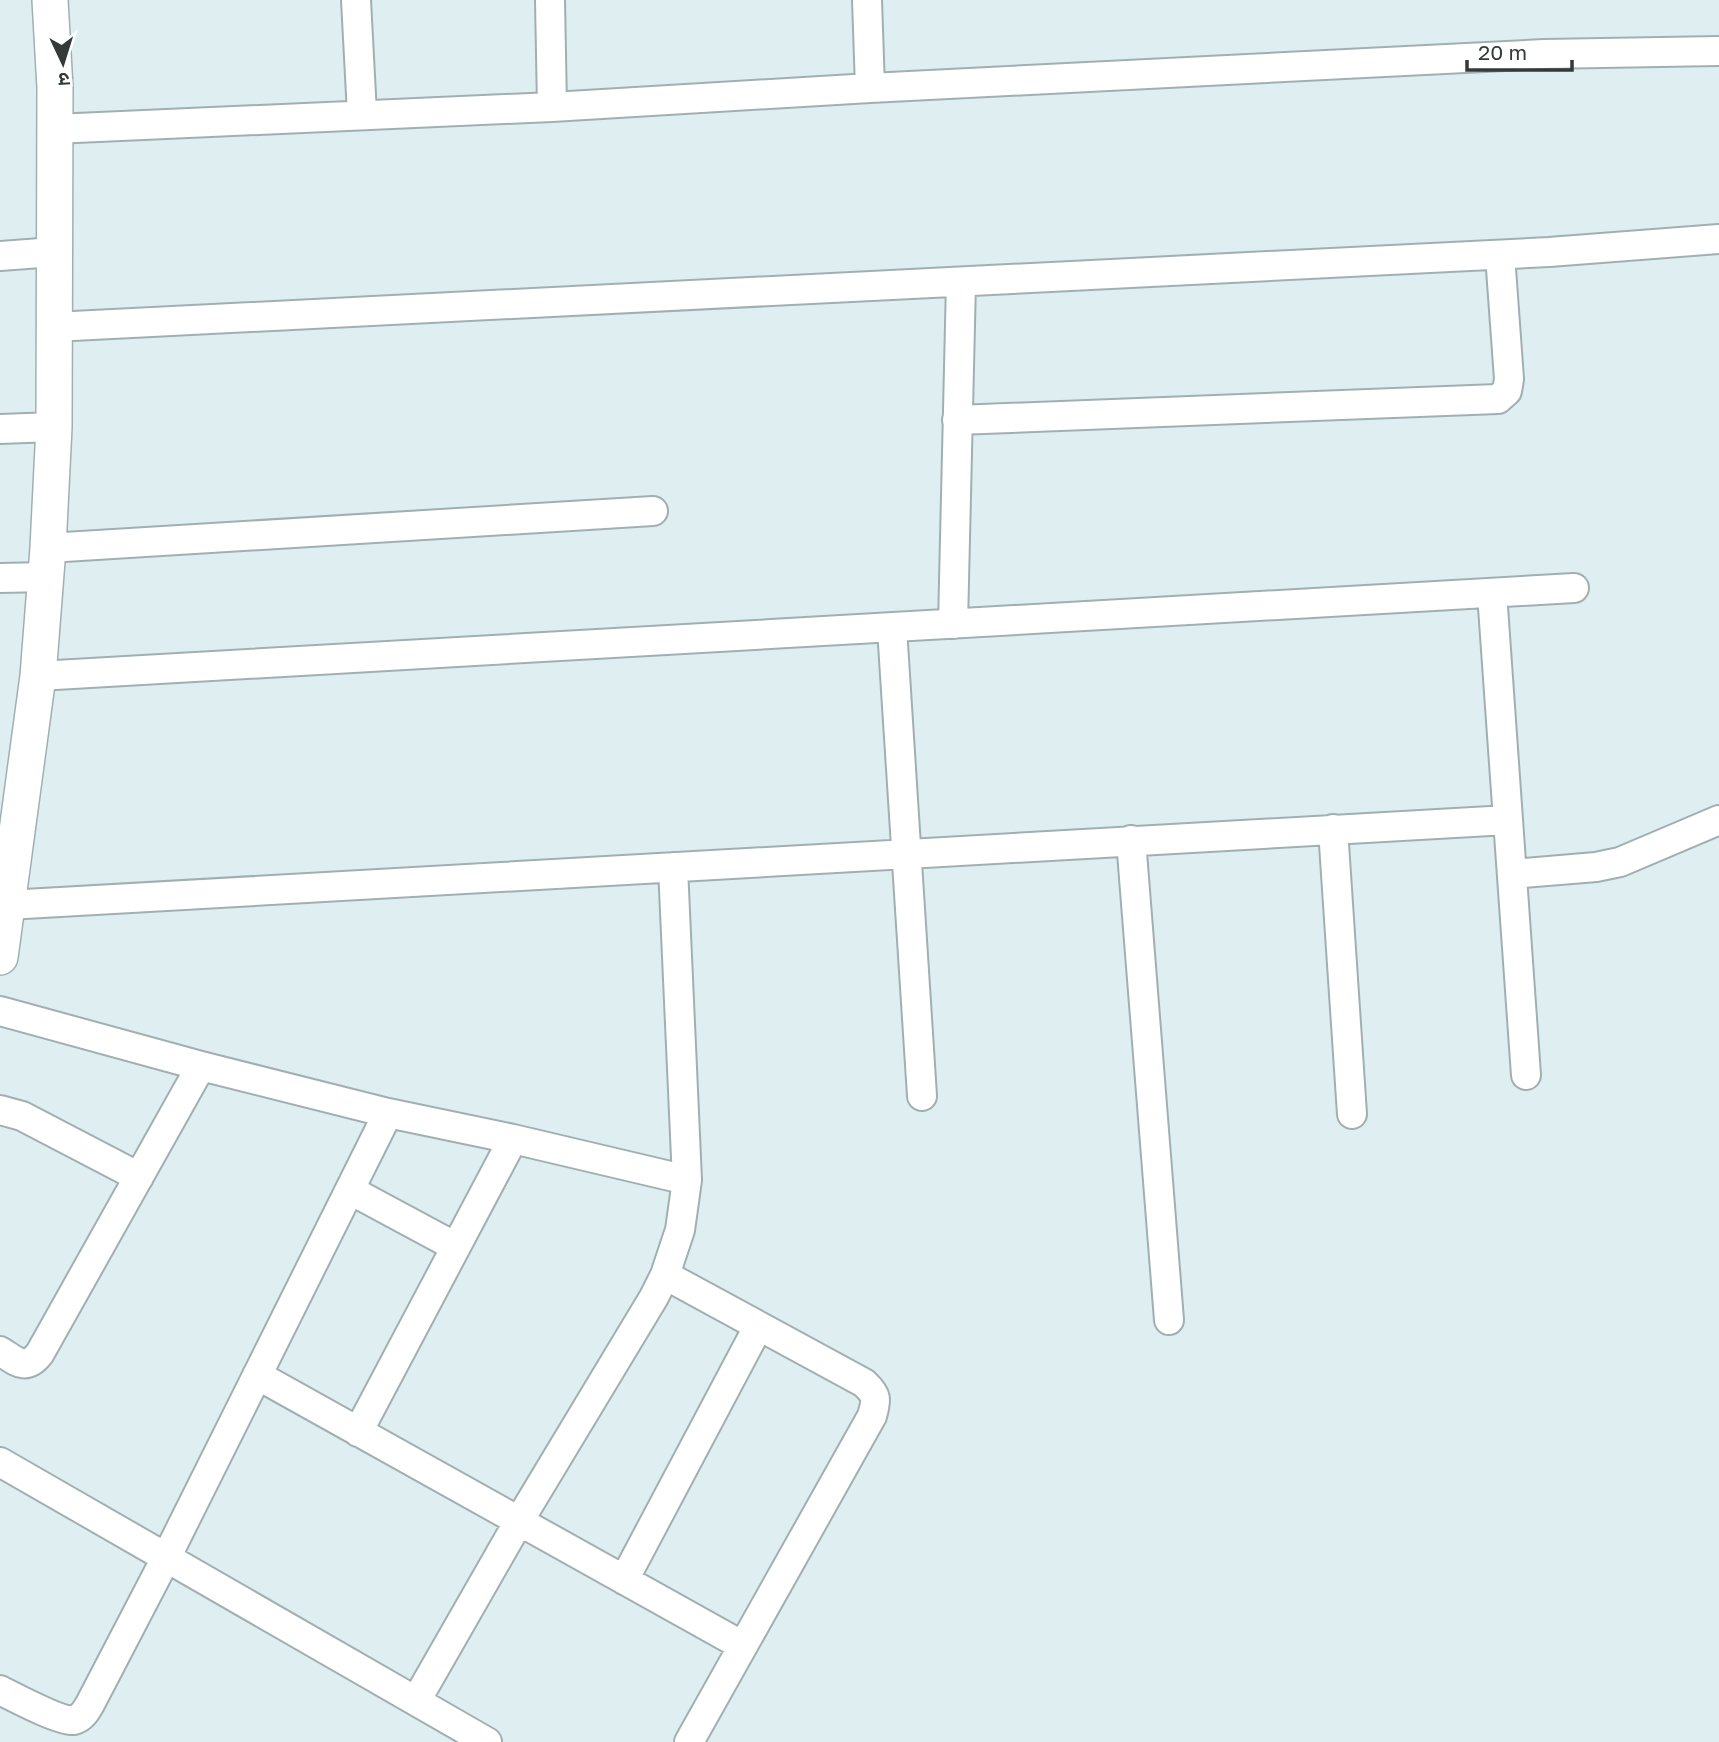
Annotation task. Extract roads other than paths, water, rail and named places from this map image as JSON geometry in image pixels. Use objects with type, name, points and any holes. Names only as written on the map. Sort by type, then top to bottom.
[{"type":"street","points":[[0,957],[38,676],[48,562],[54,427],[55,88],[50,0]]},
{"type":"street","points":[[356,0],[362,114]]},
{"type":"street","points":[[550,0],[552,107]]},
{"type":"street","points":[[867,0],[870,88]]},
{"type":"street","points":[[54,129],[552,107],[1544,54],[1719,51]]},
{"type":"street","points":[[53,327],[1500,255],[1719,239]]},
{"type":"street","points":[[0,256],[54,252]]},
{"type":"street","points":[[957,420],[1499,399],[1507,391],[1509,379],[1500,255]]},
{"type":"street","points":[[953,624],[961,282]]},
{"type":"street","points":[[0,429],[54,427]]},
{"type":"street","points":[[0,578],[48,562],[653,511]]},
{"type":"street","points":[[38,676],[1574,588]]},
{"type":"street","points":[[1492,593],[1526,1075]]},
{"type":"street","points":[[892,628],[922,1096]]},
{"type":"street","points":[[7,905],[1508,820]]},
{"type":"street","points":[[1512,874],[1596,867],[1620,862],[1719,820]]},
{"type":"street","points":[[1333,829],[1352,1114]]},
{"type":"street","points":[[1131,840],[1169,1320]]},
{"type":"street","points":[[416,1701],[654,1297],[665,1275],[680,1230],[687,1180],[673,867]]},
{"type":"street","points":[[0,1011],[388,1113],[687,1180]]},
{"type":"street","points":[[0,1351],[21,1364],[35,1359],[201,1066]]},
{"type":"street","points":[[0,1110],[22,1116],[139,1177]]},
{"type":"street","points":[[0,1690],[60,1718],[73,1720],[82,1716],[166,1558],[388,1113]]},
{"type":"street","points":[[358,1432],[513,1139]]},
{"type":"street","points":[[350,1190],[456,1247]]},
{"type":"street","points":[[665,1275],[864,1383],[874,1392],[876,1403],[872,1416],[689,1742]]},
{"type":"street","points":[[624,1580],[758,1327]]},
{"type":"street","points":[[257,1375],[743,1646]]},
{"type":"street","points":[[0,1462],[487,1742]]}]
